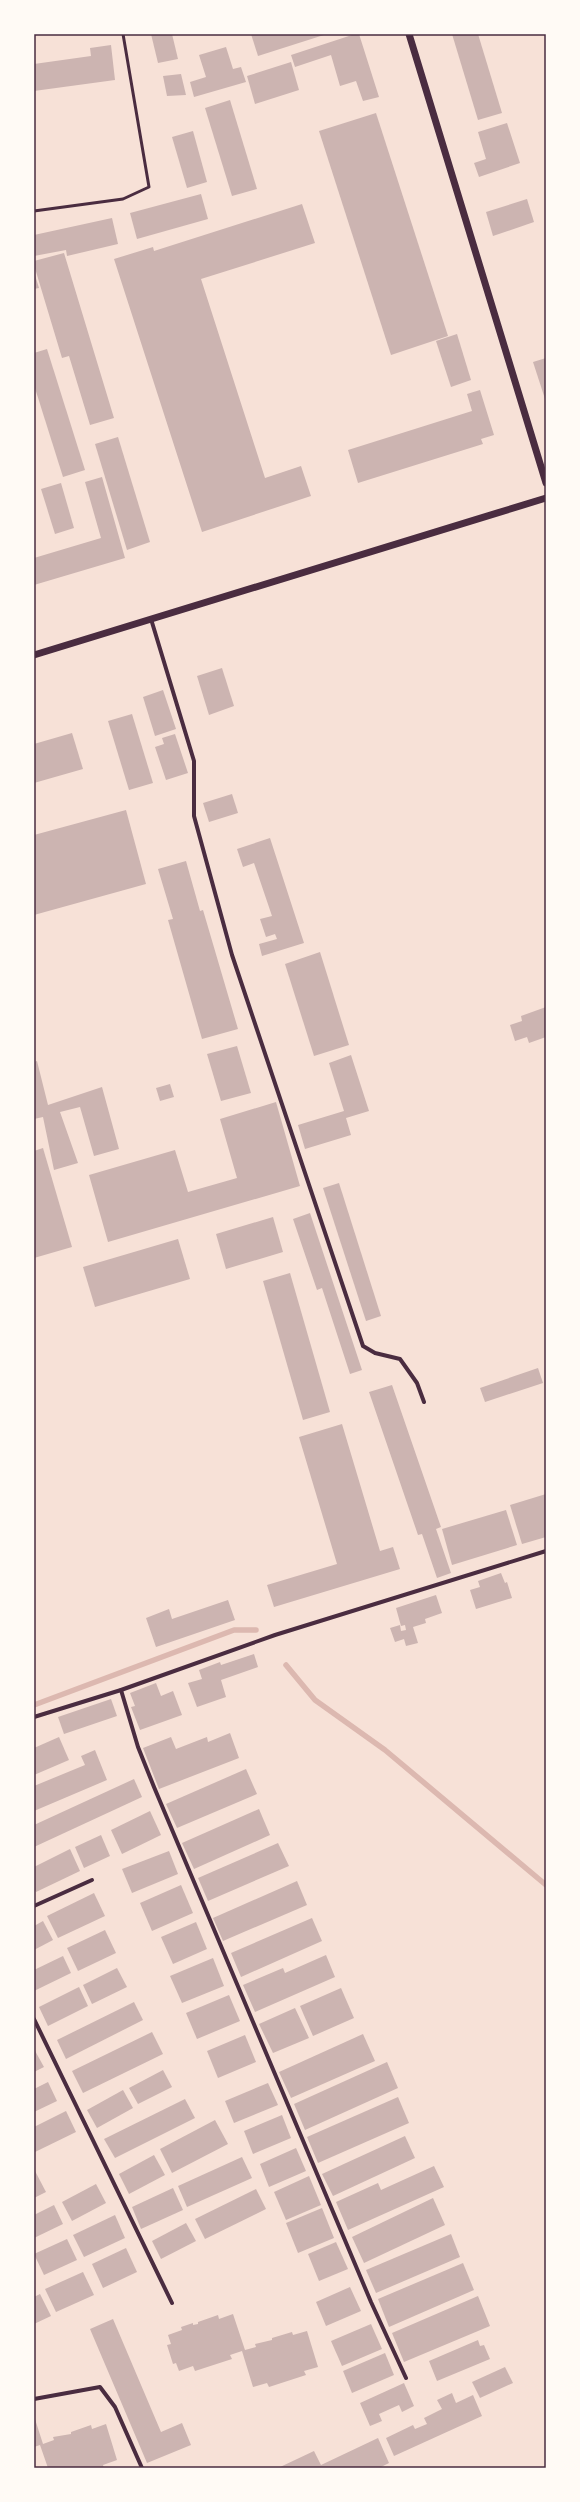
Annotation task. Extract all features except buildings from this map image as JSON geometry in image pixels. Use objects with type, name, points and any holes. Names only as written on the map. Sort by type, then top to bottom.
[{"type":"street","points":[[408,34],[546,483]]},
{"type":"street","points":[[34,655],[546,498]]},
{"type":"street","points":[[151,619],[194,761],[194,816],[232,955],[363,1346],[375,1353],[400,1359],[417,1383],[424,1402]]},
{"type":"street","points":[[34,1717],[121,1690],[275,1635],[546,1551]]},
{"type":"street","points":[[121,1690],[138,1747],[154,1787],[371,2302],[406,2378]]},
{"type":"street","points":[[34,1906],[92,1880]]},
{"type":"street","points":[[34,2019],[172,2303]]},
{"type":"street","points":[[34,2399],[100,2387],[114,2407],[142,2468]]},
{"type":"lane","points":[[34,211],[123,199],[149,187],[123,34]]},
{"type":"waterway","points":[[34,1705],[234,1630],[256,1630]]},
{"type":"waterway","points":[[286,1665],[315,1700],[385,1750],[546,1885]]}]
